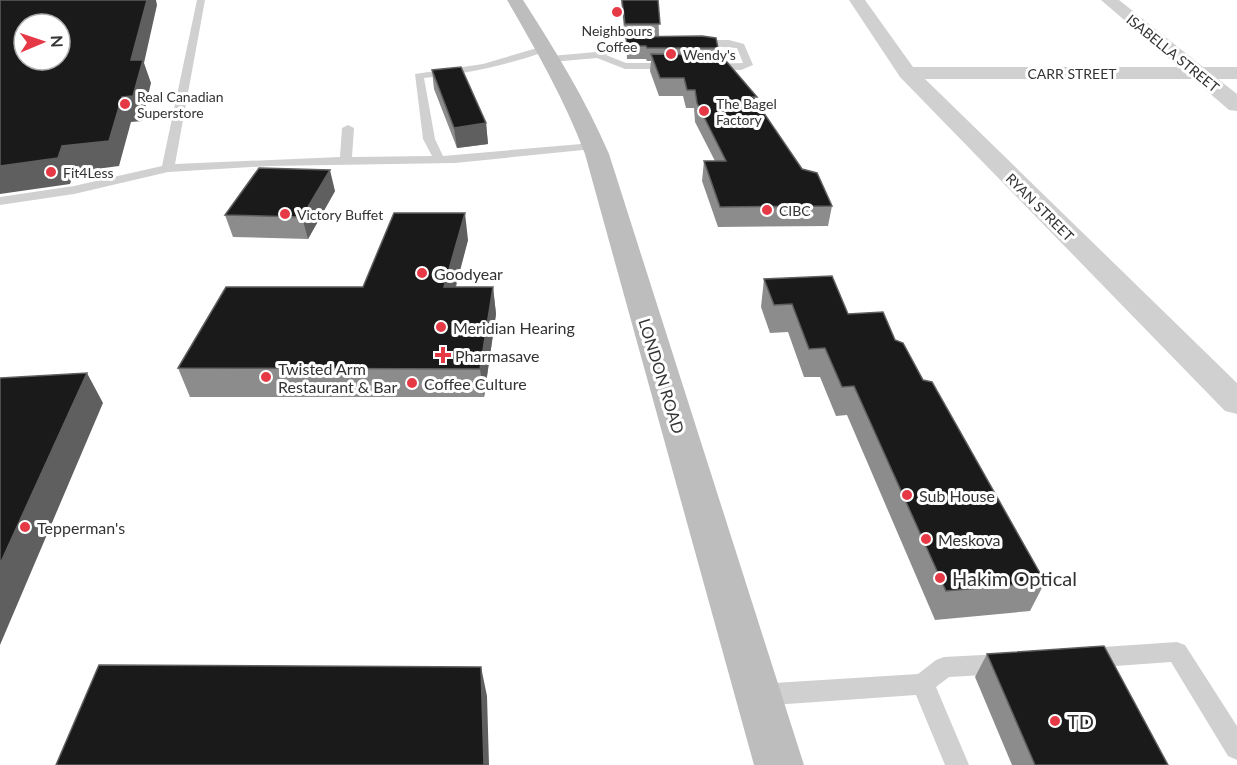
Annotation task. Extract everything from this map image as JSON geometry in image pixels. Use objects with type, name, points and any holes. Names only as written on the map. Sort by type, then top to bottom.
[{"type":"main road","name":"LONDON ROAD","points":[[515,0],[549,55],[585,124],[593,146],[779,765]]},
{"type":"main road","points":[[539,4],[551,36],[549,55]]},
{"type":"street","name":"RYAN STREET","points":[[857,0],[907,74],[1237,403]]},
{"type":"street","name":"ISABELLA STREET","points":[[1109,0],[1237,105]]},
{"type":"street","name":"CARR STREET","points":[[907,74],[1237,73]]},
{"type":"lane","points":[[168,168],[201,0]]},
{"type":"lane","points":[[729,43],[741,46],[747,65],[741,67],[698,64],[726,61],[733,57],[731,51],[724,47],[683,45],[729,43]]},
{"type":"lane","points":[[598,55],[622,44],[662,45]]},
{"type":"lane","points":[[439,159],[429,139],[419,76],[462,72],[549,55],[598,55],[625,66],[683,65]]},
{"type":"lane","points":[[346,161],[348,128]]},
{"type":"lane","points":[[0,201],[74,190],[168,168],[439,159],[593,146]]},
{"type":"lane","points":[[1072,659],[1177,652],[1237,748]]},
{"type":"lane","points":[[758,695],[923,684],[944,667],[1026,662]]},
{"type":"lane","points":[[923,684],[957,765]]},
{"type":"building","points":[[0,0],[147,0],[131,60],[143,60],[133,96],[122,97],[109,141],[62,146],[58,158],[0,166]]},
{"type":"building","points":[[622,0],[658,0],[660,24],[625,24]]},
{"type":"building","points":[[702,36],[716,38],[718,48],[627,46],[626,37]]},
{"type":"building","points":[[651,54],[721,55],[757,97],[753,97],[802,169],[817,173],[832,206],[720,207],[704,161],[726,161],[697,103],[695,90],[687,90],[684,78],[660,78]]},
{"type":"building","points":[[461,67],[486,123],[454,128],[432,70]]},
{"type":"building","points":[[259,168],[330,170],[302,217],[225,215]]},
{"type":"building","points":[[394,213],[465,213],[444,287],[493,287],[480,369],[178,368],[226,287],[363,287]]},
{"type":"building","points":[[832,276],[848,314],[883,312],[895,340],[903,343],[923,380],[932,382],[1045,582],[946,591],[854,386],[842,387],[825,348],[809,349],[792,304],[774,305],[764,279]]},
{"type":"building","points":[[87,373],[0,564],[0,378]]},
{"type":"building","name":"TD","points":[[1104,646],[1168,765],[1035,765],[987,654]]},
{"type":"building","points":[[99,665],[481,667],[484,765],[56,765]]},
{"type":"place","name":"Neighbours Coffee","points":[[617,12]]},
{"type":"place","name":"Wendy's","points":[[671,54]]},
{"type":"place","name":"Real Canadian Superstore","points":[[125,104]]},
{"type":"place","name":"The Bagel Factory","points":[[704,111]]},
{"type":"place","name":"Fit4Less","points":[[51,172]]},
{"type":"place","name":"CIBC","points":[[767,210]]},
{"type":"place","name":"Victory Buffet","points":[[285,214]]},
{"type":"place","name":"Goodyear","points":[[422,273]]},
{"type":"place","name":"Meridian Hearing","points":[[441,327]]},
{"type":"place","name":"Pharmasave","points":[[443,355]]},
{"type":"place","name":"Twisted Arm Restaurant & Bar","points":[[266,377]]},
{"type":"place","name":"Coffee Culture","points":[[412,383]]},
{"type":"place","name":"Sub House","points":[[907,495]]},
{"type":"place","name":"Tepperman's","points":[[25,527]]},
{"type":"place","name":"Meskova","points":[[926,539]]},
{"type":"place","name":"Hakim Optical","points":[[940,578]]},
{"type":"place","name":"TD","points":[[1055,721]]}]
